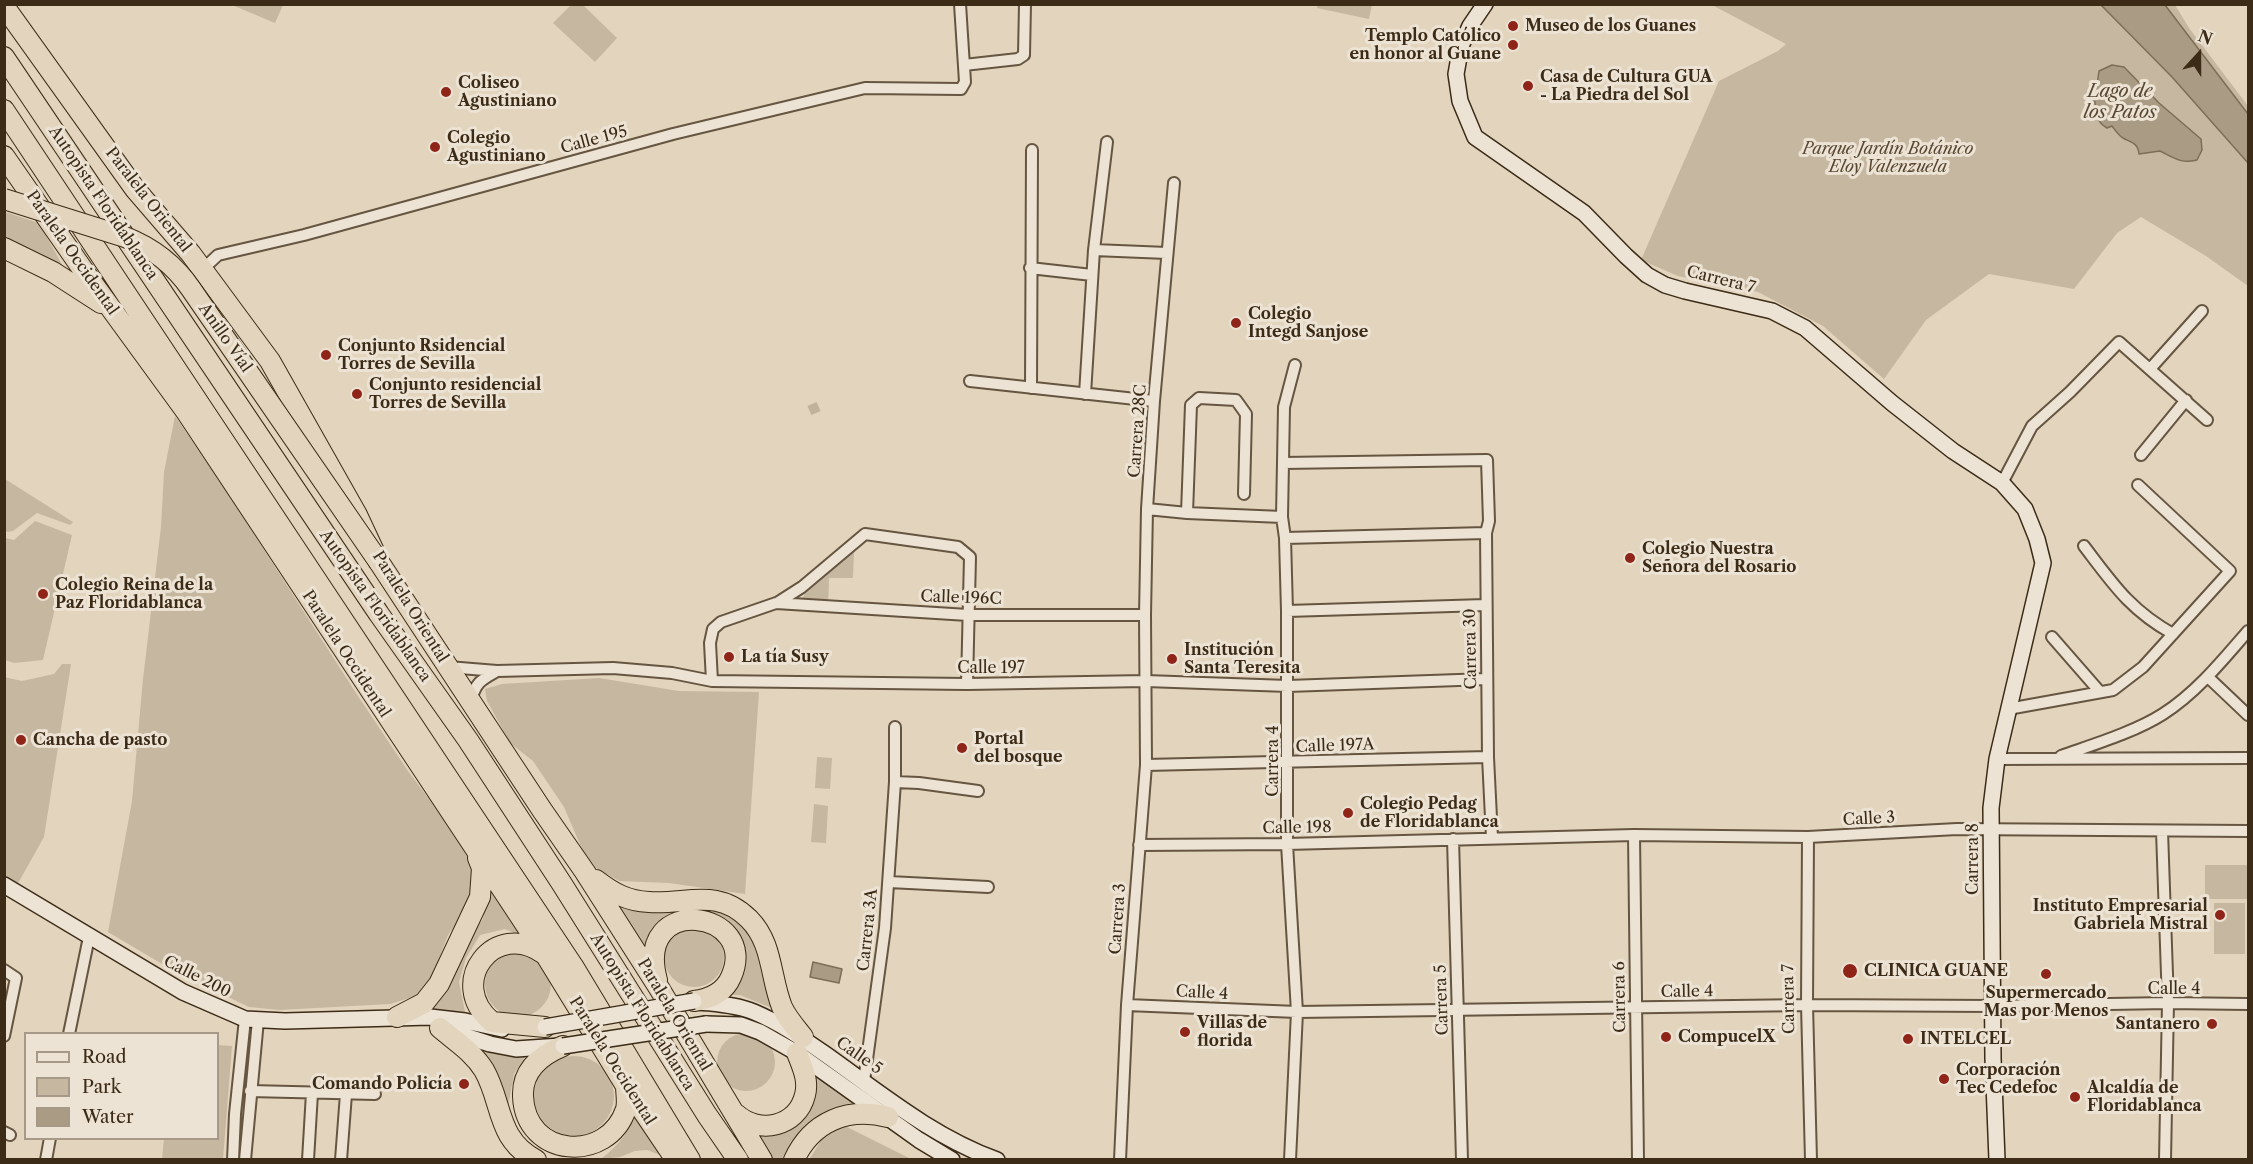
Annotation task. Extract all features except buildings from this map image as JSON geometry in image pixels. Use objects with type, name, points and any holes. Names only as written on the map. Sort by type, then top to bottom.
[{"type":"highway","name":"Paralela Oriental","points":[[4,6],[135,189],[191,254],[270,361],[357,515],[379,562],[585,872],[659,988],[762,1160]]},
{"type":"highway","name":"Autopista Floridablanca","points":[[4,57],[373,604],[468,740],[738,1160]]},
{"type":"highway","name":"Autopista Floridablanca","points":[[4,110],[553,936],[690,1160]]},
{"type":"highway","name":"Paralela Occidental","points":[[4,156],[185,410],[545,954],[626,1086],[676,1160]]},
{"type":"highway","name":"Anillo Víal","points":[[4,199],[133,240],[151,249],[176,269],[379,562]]},
{"type":"highway","points":[[4,248],[69,281],[99,301],[119,319]]},
{"type":"highway","points":[[468,740],[542,810]]},
{"type":"highway","points":[[397,1017],[424,1003],[437,988],[475,911],[480,897],[482,868],[474,848]]},
{"type":"highway","points":[[585,872],[615,894],[629,899],[655,903],[694,898],[728,905],[743,914],[756,927],[765,942],[783,1010],[800,1045],[806,1085],[802,1103],[791,1117],[776,1125],[758,1126],[741,1119],[729,1105]]},
{"type":"highway","points":[[659,988],[653,956],[660,937],[676,923],[696,919],[706,921],[716,925],[730,941],[734,950],[734,971],[723,989],[714,995],[694,1001]]},
{"type":"highway","points":[[545,954],[527,944],[497,946],[476,968],[472,987],[478,1007],[492,1022],[545,1027]]},
{"type":"highway","points":[[440,1028],[470,1053],[481,1066],[488,1078],[509,1137],[519,1148],[536,1160]]},
{"type":"highway","points":[[563,1046],[544,1054],[530,1069],[523,1088],[524,1108],[532,1127],[547,1141],[566,1148],[586,1148],[605,1140],[619,1125],[627,1106],[626,1086]]},
{"type":"highway","points":[[794,1160],[807,1138],[830,1120],[859,1113],[888,1117]]},
{"type":"main road","name":"Carrera 7","points":[[1485,4],[1470,26],[1461,46],[1456,74],[1460,101],[1475,137],[1584,213],[1647,275],[1665,285],[1685,291],[1772,311],[1805,328],[1892,403],[1953,451],[2002,483],[2025,509],[2037,539],[2043,563]]},
{"type":"main road","name":"Carrera 8","points":[[1997,1160],[1990,830],[1997,759],[2043,563]]},
{"type":"main road","name":"Calle 200","points":[[4,885],[183,992],[252,1020],[397,1017],[453,1020],[501,1029],[545,1027],[694,1001]]},
{"type":"main road","name":"Calle 5","points":[[694,1001],[752,1011],[800,1045],[888,1117],[919,1140],[952,1160]]},
{"type":"main road","name":"Calle 200","points":[[397,1017],[490,1044],[516,1049],[563,1046],[706,1024]]},
{"type":"main road","name":"Calle 5","points":[[706,1024],[741,1025],[800,1045],[864,1082],[945,1136],[997,1160]]},
{"type":"street","points":[[960,4],[964,65],[1018,59],[1024,55],[1025,4]]},
{"type":"street","name":"Calle 195","points":[[202,270],[218,255],[304,235],[673,134],[865,88],[961,89],[965,82],[964,65]]},
{"type":"street","points":[[1085,394],[1094,250],[1107,142]]},
{"type":"street","points":[[1031,388],[1032,150]]},
{"type":"street","name":"Carrera 28C","points":[[1146,681],[1147,509],[1154,401],[1174,183]]},
{"type":"street","points":[[1094,250],[1167,254]]},
{"type":"street","points":[[1030,268],[1092,274]]},
{"type":"street","points":[[2150,369],[2202,311]]},
{"type":"street","points":[[2002,483],[2032,426],[2070,392],[2119,342],[2207,420]]},
{"type":"street","name":"Carrera 4","points":[[1290,1160],[1297,1012],[1287,844],[1288,686],[1282,463],[1284,407],[1295,365]]},
{"type":"street","points":[[970,381],[1154,401]]},
{"type":"street","points":[[1187,513],[1191,405],[1199,398],[1236,400],[1246,414],[1244,494]]},
{"type":"street","points":[[2140,455],[2186,400]]},
{"type":"street","name":"Carrera 30","points":[[1282,463],[1487,460],[1489,521],[1486,533],[1485,605],[1491,838]]},
{"type":"street","points":[[2008,709],[2113,690],[2143,667],[2230,571],[2138,485]]},
{"type":"street","points":[[1147,509],[1282,517]]},
{"type":"street","points":[[1285,538],[1486,533]]},
{"type":"street","name":"Calle 196C","points":[[712,681],[710,643],[713,629],[721,622],[776,603],[802,587],[865,534],[958,547],[970,557],[968,615]]},
{"type":"street","points":[[2084,546],[2121,595],[2152,622],[2173,634]]},
{"type":"street","name":"Calle 196C","points":[[776,603],[968,615],[1145,615]]},
{"type":"street","points":[[1287,611],[1485,605]]},
{"type":"street","points":[[967,684],[968,615]]},
{"type":"street","points":[[2052,759],[2108,740],[2163,714],[2208,677],[2248,631]]},
{"type":"street","points":[[2052,637],[2100,692]]},
{"type":"street","name":"Calle 197","points":[[448,666],[497,671],[613,668],[712,681],[967,684],[1146,681],[1288,686],[1487,679]]},
{"type":"street","points":[[470,701],[479,681],[497,671]]},
{"type":"street","points":[[2208,677],[2248,715]]},
{"type":"street","name":"Carrera 3","points":[[1120,1160],[1127,1005],[1146,765],[1146,681]]},
{"type":"street","name":"Carrera 3A","points":[[864,1082],[885,928],[895,782],[895,728]]},
{"type":"street","name":"Calle 197A","points":[[1146,765],[1488,757]]},
{"type":"street","points":[[1997,759],[2248,758]]},
{"type":"street","points":[[895,782],[978,791]]},
{"type":"street","name":"Calle 3","points":[[1491,838],[1634,835],[1808,837],[1990,830],[2248,831]]},
{"type":"street","points":[[2162,831],[2168,1003],[2165,1160]]},
{"type":"street","name":"Carrera 6","points":[[1634,835],[1638,1160]]},
{"type":"street","name":"Carrera 7","points":[[1808,837],[1807,1005],[1811,1160]]},
{"type":"street","name":"Calle 198","points":[[1139,845],[1287,844],[1491,838]]},
{"type":"street","name":"Carrera 5","points":[[1453,839],[1462,1160]]},
{"type":"street","points":[[889,882],[988,887]]},
{"type":"street","points":[[69,1032],[89,937]]},
{"type":"street","points":[[4,970],[16,978],[4,1036]]},
{"type":"street","name":"Calle 4","points":[[1127,1005],[1297,1012],[1807,1005],[2248,1004]]},
{"type":"street","points":[[244,1160],[250,1091],[252,1020]]},
{"type":"street","points":[[233,1160],[252,1020]]},
{"type":"street","points":[[250,1091],[375,1094]]},
{"type":"street","points":[[308,1160],[312,1093]]},
{"type":"street","points":[[341,1160],[346,1094]]},
{"type":"street","points":[[46,1160],[50,1140]]},
{"type":"green space","points":[[1318,4],[1372,5],[1369,19],[1317,8]]},
{"type":"green space","points":[[232,5],[283,5],[275,23]]},
{"type":"green space","points":[[571,5],[583,5],[617,38],[595,62],[553,23]]},
{"type":"green space","name":"Parque Jardín Botánico Eloy Valenzuela","points":[[1712,5],[2175,5],[2189,28],[2248,106],[2248,286],[2206,256],[2141,217],[2117,233],[2074,289],[1989,274],[1926,320],[1884,379],[1823,326],[1758,292],[1678,276],[1641,260],[1719,81],[1778,51],[1786,44]]},
{"type":"green space","points":[[5,212],[39,223],[64,268],[5,241]]},
{"type":"green space","points":[[175,416],[408,771],[453,831],[470,862],[474,877],[472,902],[448,935],[432,976],[416,996],[390,1004],[279,1010],[249,1007],[174,971],[108,932],[132,801],[143,679],[161,527],[164,472]]},
{"type":"green space","points":[[5,479],[73,522],[70,525],[37,513],[13,531],[7,532],[5,530]]},
{"type":"green space","points":[[35,521],[72,535],[43,660],[14,663],[5,660],[5,538],[14,540]]},
{"type":"green space","points":[[854,552],[853,578],[829,578],[828,609],[799,608],[808,585]]},
{"type":"green space","points":[[62,664],[71,664],[44,837],[17,885],[5,876],[4,677],[22,681],[54,674]]},
{"type":"green space","points":[[599,678],[679,691],[759,692],[745,894],[669,883],[619,881],[596,868],[582,849],[564,807],[533,761],[510,743],[487,701],[485,689],[502,684]]},
{"type":"green space","points":[[817,757],[832,758],[830,789],[815,788]]},
{"type":"green space","points":[[814,804],[828,806],[826,843],[811,842]]},
{"type":"green space","points":[[2205,865],[2248,865],[2248,899],[2205,899]]},
{"type":"green space","points":[[490,881],[526,938],[505,929],[480,935],[466,958],[459,982],[465,1012],[426,1009],[483,919]]},
{"type":"green space","points":[[608,896],[699,901],[751,927],[766,958],[764,979],[779,1011],[740,995],[724,995],[740,977],[746,953],[737,929],[714,914],[686,911],[667,918],[648,964]]},
{"type":"green space","points":[[2214,903],[2245,903],[2245,954],[2214,954]]},
{"type":"green space","points":[[688,927],[700,927],[716,935],[722,945],[724,957],[722,969],[716,979],[700,987],[688,987],[672,979],[664,963],[664,951],[672,935]]},
{"type":"green space","points":[[518,951],[531,953],[541,961],[549,971],[551,984],[549,997],[541,1007],[531,1015],[518,1017],[505,1015],[495,1007],[487,997],[485,984],[487,971],[495,961],[505,953]]},
{"type":"green space","points":[[746,1033],[757,1035],[770,1046],[775,1062],[773,1073],[762,1086],[746,1091],[735,1089],[722,1078],[717,1062],[719,1051],[730,1038]]},
{"type":"green space","points":[[219,1045],[232,1046],[223,1159],[162,1159],[164,1140],[219,1140]]},
{"type":"green space","points":[[474,1048],[526,1055],[514,1074],[508,1107],[487,1057]]},
{"type":"green space","points":[[574,1056],[589,1059],[602,1068],[611,1081],[614,1096],[611,1111],[602,1124],[589,1133],[574,1136],[559,1133],[546,1124],[537,1111],[534,1096],[537,1081],[546,1068],[559,1059]]},
{"type":"green space","points":[[814,1075],[863,1108],[785,1159],[773,1159],[756,1131],[776,1135],[806,1118],[816,1097]]},
{"type":"green space","points":[[637,1111],[665,1157],[647,1150],[601,1159],[623,1138]]},
{"type":"green space","points":[[843,1125],[911,1159],[809,1160],[822,1139]]},
{"type":"water","points":[[2101,5],[2165,5],[2248,114],[2248,163],[2172,77]]},
{"type":"water","name":"Lago de los Patos","points":[[2112,65],[2124,67],[2159,103],[2201,139],[2202,150],[2197,160],[2182,161],[2160,151],[2139,154],[2134,144],[2121,137],[2112,126],[2107,128],[2101,123],[2096,113],[2095,102],[2088,100],[2087,92],[2097,85],[2099,71]]},
{"type":"water","points":[[813,962],[842,969],[839,983],[810,977]]},
{"type":"tunnel","points":[[812,404],[816,413]]},
{"type":"place","name":"Museo de los Guanes","points":[[1513,26]]},
{"type":"place","name":"Templo Católico en honor al Guane","points":[[1513,45]]},
{"type":"place","name":"Casa de Cultura GUA - La Piedra del Sol","points":[[1528,86]]},
{"type":"place","name":"Coliseo Agustiniano","points":[[446,92]]},
{"type":"place","name":"Colegio Agustiniano","points":[[435,147]]},
{"type":"place","name":"Colegio Integd Sanjose","points":[[1236,323]]},
{"type":"place","name":"Conjunto Rsidencial Torres de Sevilla","points":[[326,355]]},
{"type":"place","name":"Conjunto residencial Torres de Sevilla","points":[[357,394]]},
{"type":"place","name":"Colegio Nuestra Señora del Rosario","points":[[1630,558]]},
{"type":"place","name":"Colegio Reina de la Paz Floridablanca","points":[[43,594]]},
{"type":"place","name":"La tía Susy","points":[[729,657]]},
{"type":"place","name":"Institución Santa Teresita","points":[[1172,659]]},
{"type":"place","name":"Cancha de pasto","points":[[21,740]]},
{"type":"place","name":"Portal del bosque","points":[[962,748]]},
{"type":"place","name":"Colegio Pedag de Floridablanca","points":[[1348,813]]},
{"type":"place","name":"Instituto Empresarial Gabriela Mistral","points":[[2220,915]]},
{"type":"place","name":"CLINICA GUANE","points":[[1850,971]]},
{"type":"place","name":"Supermercado Mas por Menos","points":[[2046,974]]},
{"type":"place","name":"Santanero","points":[[2212,1024]]},
{"type":"place","name":"Villas de florida","points":[[1185,1032]]},
{"type":"place","name":"CompucelX","points":[[1666,1037]]},
{"type":"place","name":"INTELCEL","points":[[1908,1039]]},
{"type":"place","name":"Corporación Tec Cedefoc","points":[[1944,1079]]},
{"type":"place","name":"Comando Policía","points":[[464,1084]]},
{"type":"place","name":"Alcaldía de Floridablanca","points":[[2075,1097]]}]
